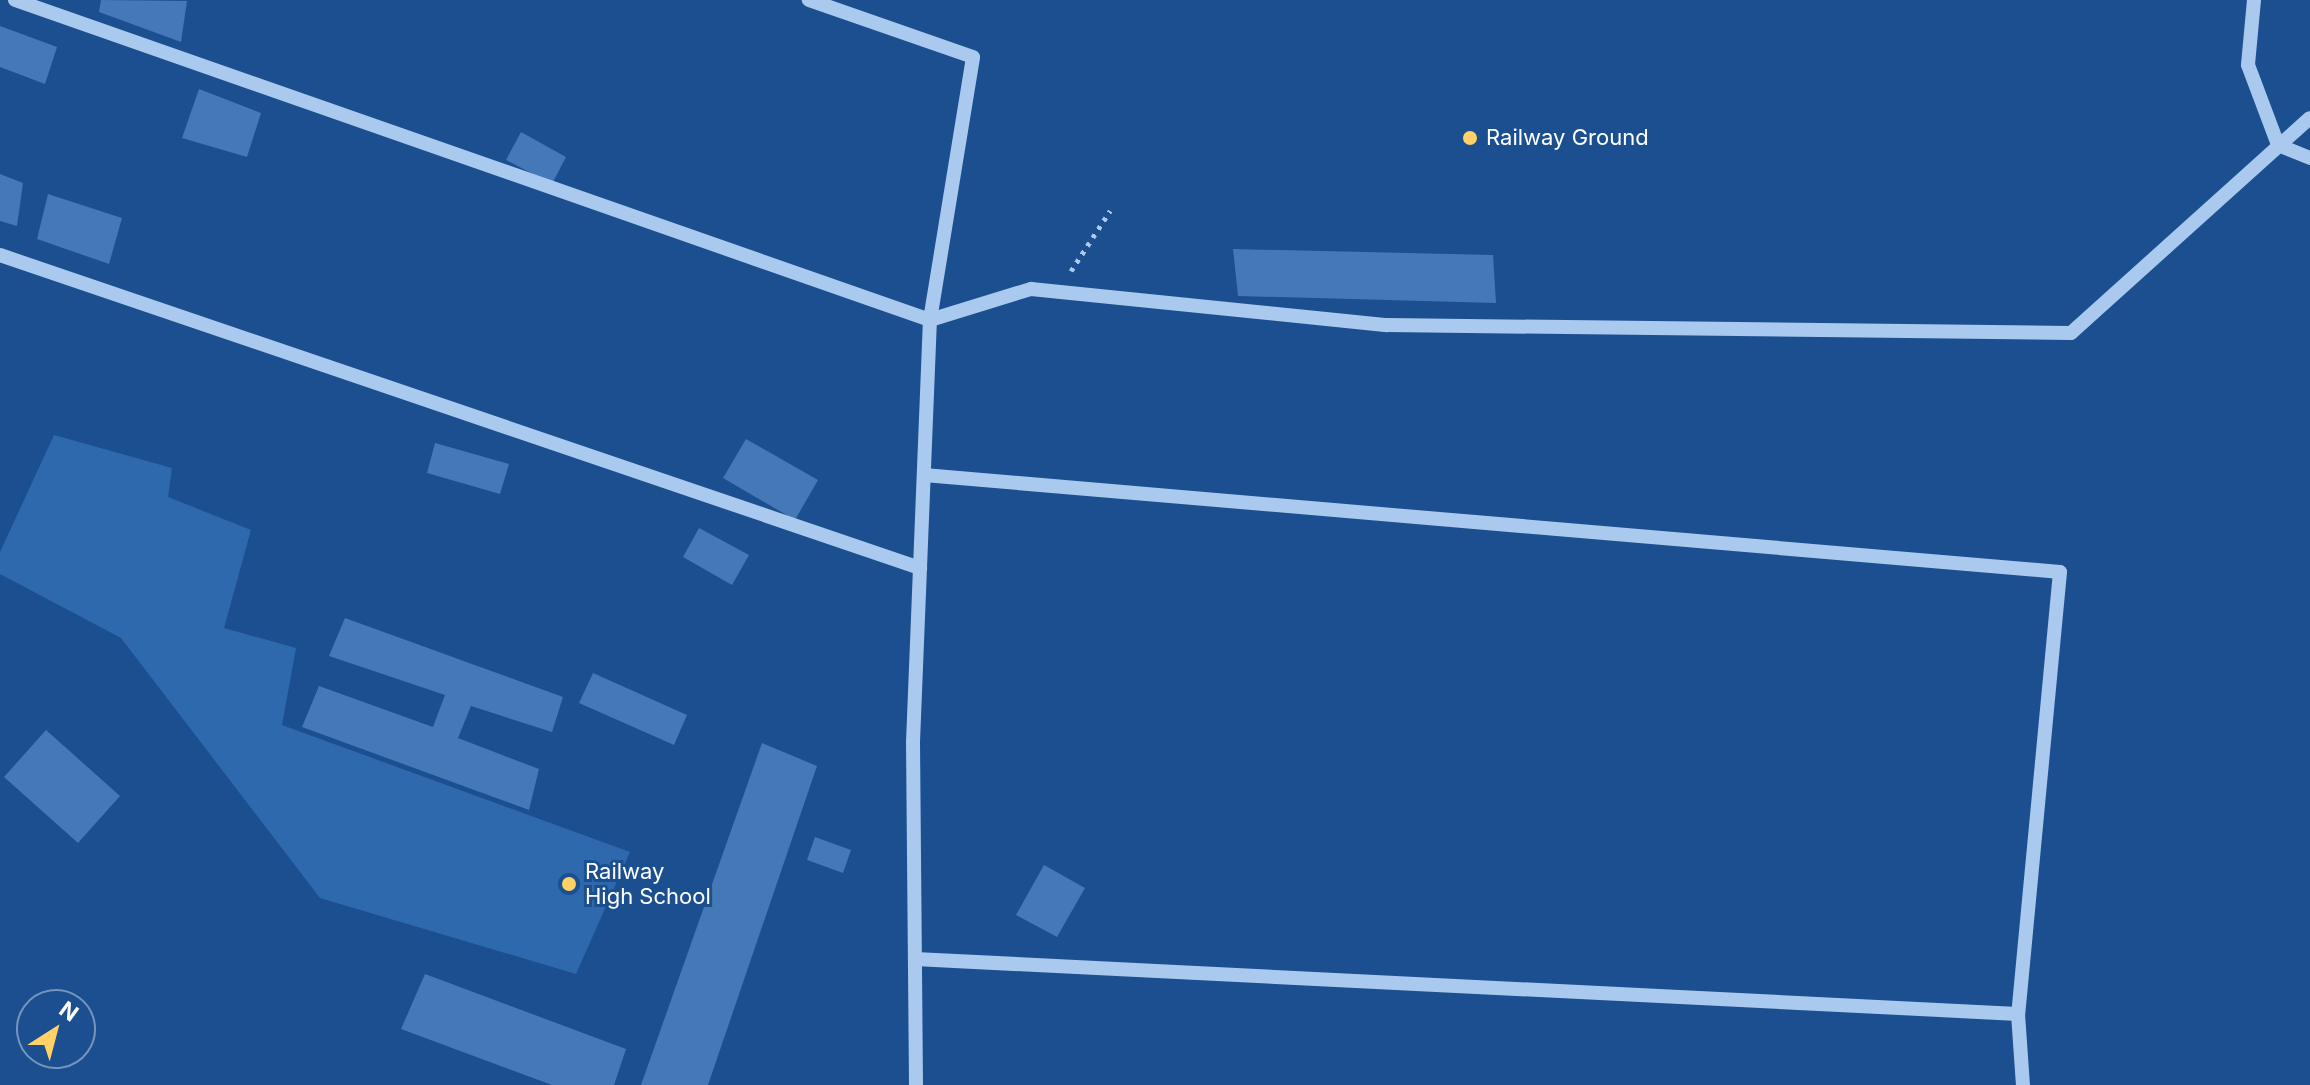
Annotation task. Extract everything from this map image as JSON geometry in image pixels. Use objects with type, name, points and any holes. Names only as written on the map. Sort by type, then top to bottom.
[{"type":"street","points":[[15,0],[930,320],[1031,289],[1387,325],[2071,333],[2310,118]]},
{"type":"street","points":[[809,0],[973,57],[930,320],[913,742],[916,1085]]},
{"type":"street","points":[[2254,0],[2248,65],[2278,145],[2310,158]]},
{"type":"street","points":[[0,255],[920,568]]},
{"type":"street","points":[[924,475],[2060,572],[2018,1014],[2023,1085]]},
{"type":"street","points":[[915,959],[2018,1014]]},
{"type":"path","points":[[1058,292],[1110,211]]},
{"type":"shaded area","points":[[54,435],[172,468],[168,497],[251,530],[224,628],[296,648],[282,725],[630,852],[576,974],[320,898],[121,638],[0,574],[0,552]]},
{"type":"building","points":[[101,0],[187,1],[181,42],[99,12]]},
{"type":"building","points":[[0,26],[57,47],[45,84],[0,67]]},
{"type":"building","points":[[199,89],[261,113],[247,157],[182,138]]},
{"type":"building","points":[[521,132],[566,157],[552,184],[506,160]]},
{"type":"building","points":[[0,174],[23,183],[17,226],[0,221]]},
{"type":"building","points":[[48,194],[122,218],[109,264],[37,239]]},
{"type":"building","points":[[1233,249],[1493,255],[1496,303],[1238,296]]},
{"type":"building","points":[[746,439],[818,480],[795,520],[723,478]]},
{"type":"building","points":[[435,443],[509,464],[500,494],[427,473]]},
{"type":"building","points":[[699,528],[749,555],[732,585],[683,557]]},
{"type":"building","points":[[345,618],[563,697],[552,732],[471,706],[458,738],[539,769],[529,810],[302,727],[319,686],[433,727],[445,695],[329,656]]},
{"type":"building","points":[[593,673],[687,715],[674,745],[579,703]]},
{"type":"building","points":[[46,730],[120,796],[78,843],[4,777]]},
{"type":"building","points":[[762,743],[817,766],[708,1085],[641,1085]]},
{"type":"building","points":[[815,837],[851,850],[843,873],[807,860]]},
{"type":"building","points":[[1044,865],[1085,888],[1057,937],[1016,915]]},
{"type":"building","points":[[425,974],[626,1049],[614,1085],[552,1085],[401,1029]]},
{"type":"place","name":"Railway Ground","points":[[1470,138]]},
{"type":"place","name":"Railway High School","points":[[569,884]]}]
